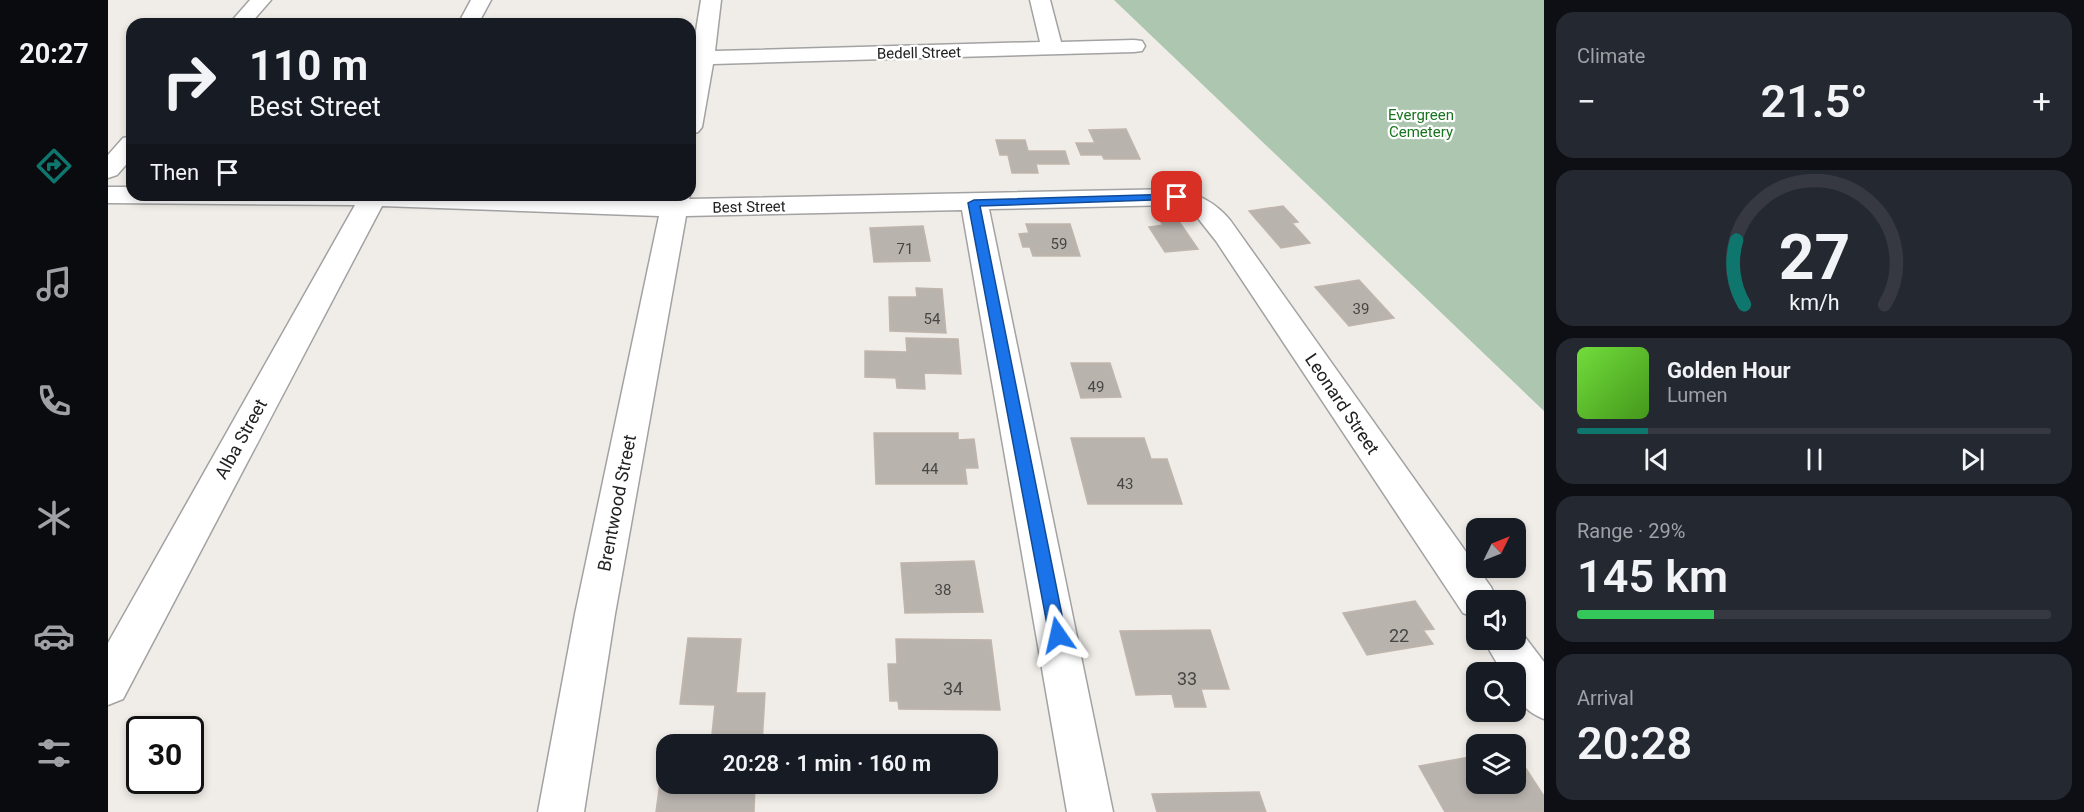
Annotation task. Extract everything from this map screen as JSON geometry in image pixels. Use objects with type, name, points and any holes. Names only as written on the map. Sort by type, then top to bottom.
[{"type":"street","points":[[244,18],[261,0]]},
{"type":"street","points":[[471,18],[481,0]]},
{"type":"street","points":[[696,95],[711,0]]},
{"type":"street","points":[[1040,0],[1052,48]]},
{"type":"street","name":"Bedell Street","points":[[703,58],[1134,46]]},
{"type":"street","points":[[108,170],[126,150]]},
{"type":"street","name":"Best Street","points":[[108,195],[126,195]]},
{"type":"street","name":"Best Street","points":[[676,201],[974,203],[1177,197],[1193,200],[1207,210]]},
{"type":"street","name":"Alba Street","points":[[108,684],[371,201]]},
{"type":"street","name":"Brentwood Street","points":[[561,812],[595,615],[676,201]]},
{"type":"street","points":[[974,203],[1089,812]]},
{"type":"street","name":"Leonard Street","points":[[1207,210],[1470,590]]},
{"type":"street","points":[[1511,650],[1544,698]]},
{"type":"green space","name":"Evergreen Cemetery","points":[[1114,0],[1544,0],[1544,411]]},
{"type":"building","points":[[1126,129],[1140,159],[1104,159],[1102,155],[1081,155],[1076,143],[1095,143],[1089,130]]},
{"type":"building","points":[[996,140],[1025,140],[1028,151],[1065,151],[1069,164],[1036,164],[1038,173],[1012,173],[1008,155],[1000,155]]},
{"type":"building","points":[[1283,206],[1298,222],[1292,223],[1310,243],[1281,248],[1249,211]]},
{"type":"building","points":[[1176,217],[1198,249],[1165,252],[1149,227],[1163,225],[1158,218]]},
{"type":"building","points":[[1026,224],[1070,224],[1080,256],[1033,256],[1030,247],[1023,247],[1019,234],[1029,233]]},
{"type":"building","points":[[923,226],[930,261],[874,262],[870,228]]},
{"type":"building","points":[[1359,280],[1394,318],[1349,326],[1315,287]]},
{"type":"building","points":[[916,288],[942,289],[946,333],[890,331],[889,297],[917,297]]},
{"type":"building","points":[[906,338],[958,339],[961,374],[924,373],[925,389],[897,388],[896,378],[865,377],[865,351],[907,352]]},
{"type":"building","points":[[1071,363],[1110,363],[1121,397],[1081,398]]},
{"type":"building","points":[[874,433],[958,433],[958,440],[974,439],[978,468],[965,468],[967,484],[876,484]]},
{"type":"building","points":[[1071,438],[1144,438],[1151,459],[1167,459],[1182,504],[1088,504]]},
{"type":"building","points":[[974,561],[983,612],[905,613],[901,563]]},
{"type":"building","points":[[1415,601],[1434,629],[1423,630],[1433,644],[1367,655],[1343,613]]},
{"type":"building","points":[[1210,630],[1229,689],[1201,689],[1206,707],[1175,707],[1172,694],[1136,695],[1120,631]]},
{"type":"building","points":[[688,638],[741,639],[736,693],[765,693],[763,734],[712,734],[715,705],[680,704]]},
{"type":"building","points":[[896,639],[991,640],[1000,710],[899,709],[898,701],[890,701],[888,664],[897,664]]},
{"type":"building","points":[[1466,758],[1466,794],[1526,794],[1526,769],[1544,796],[1544,812],[1445,812],[1419,766]]},
{"type":"building","points":[[1259,792],[1266,812],[1157,812],[1152,794]]},
{"type":"building","points":[[658,794],[755,794],[754,812],[656,812]]},
{"type":"route","points":[[1058,635],[974,203],[1177,197]]}]
